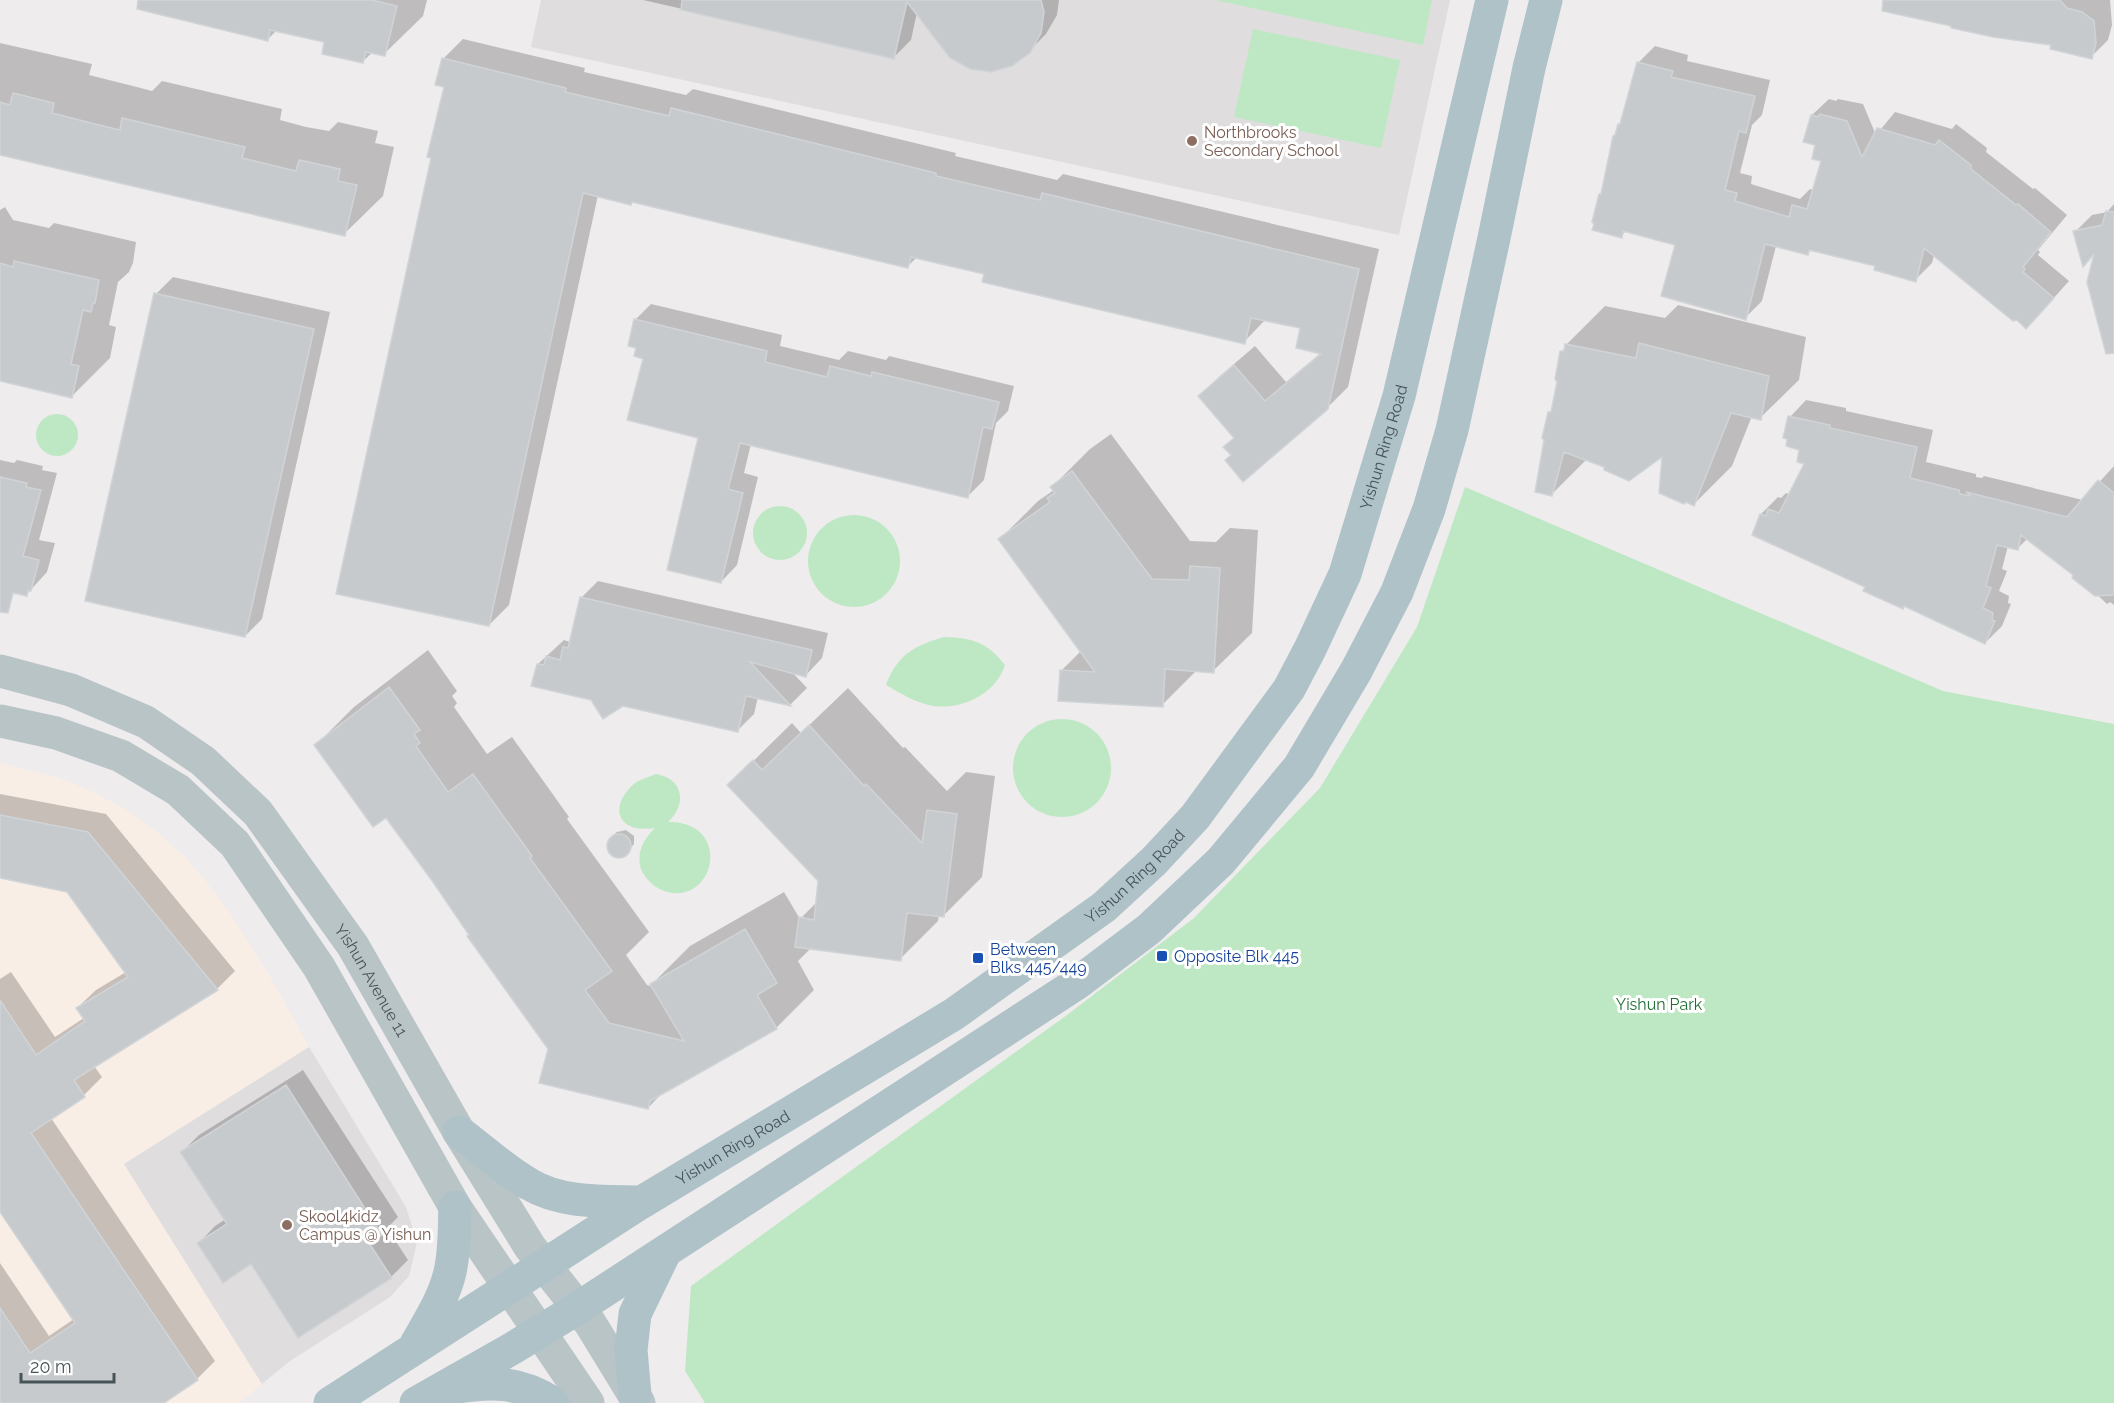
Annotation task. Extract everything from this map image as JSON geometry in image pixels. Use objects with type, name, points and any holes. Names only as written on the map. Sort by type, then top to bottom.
[{"type":"main road","name":"Yishun Ring Road","points":[[330,1403],[642,1202],[954,1014],[1104,907],[1154,861],[1195,817],[1288,689],[1310,649],[1345,574],[1399,396],[1492,0]]},
{"type":"main road","points":[[426,1397],[578,1308],[1076,984],[1140,936],[1221,861],[1299,767],[1356,671],[1396,592],[1429,509],[1452,430],[1528,68],[1546,0]]},
{"type":"main road","points":[[459,1132],[530,1185],[557,1195],[588,1200],[642,1202]]},
{"type":"main road","points":[[413,1348],[440,1301],[450,1274],[454,1252],[455,1207]]},
{"type":"main road","points":[[637,1399],[631,1350],[635,1314],[665,1252]]},
{"type":"main road","points":[[426,1397],[480,1383],[516,1386],[553,1403]]},
{"type":"street","name":"Yishun Avenue 11","points":[[0,671],[71,690],[146,722],[203,761],[258,813],[353,946],[459,1132],[530,1247],[590,1323],[637,1399]]},
{"type":"street","points":[[0,721],[56,733],[121,756],[178,790],[235,844],[319,967],[455,1207],[588,1403]]},
{"type":"shaded area","name":"Northbrooks Secondary School","points":[[541,0],[1450,0],[1399,235],[531,47]]},
{"type":"shaded area","points":[[0,763],[59,778],[94,792],[126,810],[157,832],[185,857],[231,915],[272,980],[309,1047],[124,1164],[262,1384],[239,1403],[0,1403]]},
{"type":"shaded area","name":"Skool4kidz Campus @ Yishun","points":[[309,1047],[406,1207],[417,1242],[409,1276],[390,1297],[290,1361],[262,1384],[124,1164]]},
{"type":"green space","points":[[1215,0],[1432,0],[1423,45]]},
{"type":"green space","points":[[1253,29],[1400,60],[1381,148],[1234,117]]},
{"type":"green space","points":[[57,414],[65,415],[72,420],[77,427],[77,443],[72,450],[65,455],[57,456],[49,455],[42,450],[37,443],[36,435],[37,427],[42,420],[49,415]]},
{"type":"green space","name":"Yishun Park","points":[[1465,487],[1943,691],[2114,724],[2114,1403],[705,1403],[685,1371],[691,1286],[1067,1015],[1194,918],[1320,788],[1417,627]]},
{"type":"green space","points":[[775,506],[785,506],[799,514],[805,523],[807,533],[805,543],[799,552],[785,560],[775,560],[758,548],[753,538],[753,528],[765,511]]},
{"type":"green space","points":[[854,515],[872,518],[887,528],[897,543],[900,561],[897,579],[887,594],[872,604],[854,607],[836,604],[821,594],[811,579],[808,561],[811,543],[821,528],[836,518]]},
{"type":"green space","points":[[944,637],[979,643],[992,651],[1005,665],[1001,675],[986,692],[966,702],[944,707],[927,705],[886,685],[896,666],[908,653]]},
{"type":"green space","points":[[1062,719],[1081,723],[1097,733],[1107,749],[1111,768],[1107,787],[1097,803],[1081,813],[1062,817],[1043,813],[1027,803],[1017,787],[1013,768],[1017,749],[1027,733],[1043,723]]},
{"type":"green space","points":[[656,774],[672,781],[680,793],[678,808],[668,822],[689,825],[702,835],[709,848],[710,862],[705,876],[695,887],[682,893],[664,891],[645,876],[641,869],[640,851],[644,841],[655,828],[643,829],[625,823],[619,810],[626,793],[634,784]]},
{"type":"building","points":[[138,0],[372,0],[397,6],[385,56],[366,52],[363,63],[322,54],[324,42],[270,30],[268,41],[137,9]]},
{"type":"building","points":[[682,0],[1041,0],[1044,12],[1041,33],[1030,53],[1012,66],[991,72],[970,69],[950,58],[907,2],[894,59],[681,10]]},
{"type":"building","points":[[1883,0],[2060,0],[2067,8],[2082,12],[2094,21],[2096,43],[2092,59],[2050,49],[2051,45],[1993,37],[1882,11]]},
{"type":"building","points":[[442,58],[566,88],[565,92],[669,116],[671,108],[936,173],[936,176],[1040,200],[1042,193],[1359,269],[1328,409],[1243,482],[1225,460],[1231,455],[1223,447],[1234,438],[1198,396],[1234,365],[1265,401],[1321,354],[1296,348],[1300,328],[1251,318],[1245,344],[982,282],[984,274],[911,257],[908,268],[632,202],[631,205],[583,193],[489,626],[336,594],[431,158],[427,157],[444,87],[435,85]]},
{"type":"building","points":[[1637,62],[1673,71],[1671,77],[1755,96],[1746,133],[1739,131],[1725,190],[1737,193],[1735,201],[1789,217],[1792,205],[1807,209],[1821,161],[1812,159],[1815,145],[1803,142],[1811,115],[1818,117],[1820,114],[1847,121],[1862,157],[1877,128],[1935,145],[1939,140],[1971,165],[1971,169],[2051,232],[2023,267],[2025,269],[2023,272],[2054,298],[2026,329],[2017,320],[2013,321],[1924,248],[1916,282],[1874,270],[1875,266],[1809,250],[1808,255],[1765,244],[1746,320],[1661,296],[1675,245],[1623,231],[1622,238],[1592,230],[1613,136],[1620,124]]},
{"type":"building","points":[[13,93],[54,103],[52,113],[120,130],[122,118],[245,147],[242,158],[296,171],[299,160],[340,169],[338,181],[357,185],[345,236],[0,155],[0,102],[10,105]]},
{"type":"building","points":[[2106,211],[2114,212],[2114,353],[2106,354],[2087,282],[2094,254],[2083,267],[2073,231],[2102,225]]},
{"type":"building","points":[[14,261],[99,280],[91,312],[83,310],[71,364],[79,366],[72,398],[0,381],[0,263],[13,267]]},
{"type":"building","points":[[154,293],[314,329],[245,637],[85,601]]},
{"type":"building","points":[[634,319],[767,351],[765,362],[827,377],[830,366],[871,376],[872,372],[999,402],[992,429],[983,427],[968,498],[740,443],[728,489],[743,493],[721,583],[667,570],[698,438],[627,420],[643,359],[634,356],[636,348],[628,346]]},
{"type":"building","points":[[1639,343],[1769,376],[1761,420],[1731,413],[1694,506],[1659,493],[1662,457],[1629,481],[1604,470],[1604,467],[1564,452],[1552,496],[1535,492],[1544,440],[1542,438],[1548,412],[1551,412],[1560,351],[1564,351],[1565,344],[1636,358]]},
{"type":"building","points":[[1788,416],[1830,425],[1830,428],[1917,447],[1910,478],[1959,490],[1960,494],[1971,496],[1966,492],[2067,517],[2098,480],[2114,493],[2114,595],[2095,596],[2072,578],[2073,575],[2021,535],[2018,550],[1997,545],[1986,586],[1991,588],[1983,608],[1993,613],[1992,620],[1995,621],[1985,644],[1904,606],[1903,609],[1863,591],[1865,587],[1752,535],[1760,514],[1766,516],[1768,509],[1779,513],[1804,464],[1797,462],[1799,450],[1786,446],[1787,439],[1783,438]]},
{"type":"building","points":[[1072,471],[1152,579],[1189,580],[1190,566],[1220,568],[1214,673],[1165,669],[1163,707],[1058,701],[1060,670],[1095,672],[998,539],[1050,502],[1047,498],[1055,493],[1050,487]]},
{"type":"building","points":[[0,477],[27,483],[26,487],[41,490],[23,556],[39,560],[31,591],[28,590],[27,596],[13,593],[8,613],[0,612]]},
{"type":"building","points":[[580,597],[812,650],[806,677],[750,662],[791,706],[746,696],[738,732],[623,706],[603,719],[591,700],[531,686],[537,664],[544,665],[546,656],[560,660],[563,647],[568,648]]},
{"type":"building","points":[[389,687],[420,730],[414,734],[420,743],[416,746],[448,792],[473,774],[532,856],[530,858],[612,971],[585,990],[609,1023],[684,1041],[650,984],[745,929],[777,983],[757,995],[777,1029],[650,1101],[648,1109],[539,1083],[548,1049],[386,818],[373,827],[314,745]]},
{"type":"building","points":[[809,725],[864,786],[866,784],[922,843],[927,810],[957,814],[944,917],[907,913],[901,961],[795,947],[799,917],[814,920],[818,881],[727,785],[753,760],[762,770]]},
{"type":"building","points":[[0,815],[88,832],[218,990],[74,1080],[85,1097],[31,1133],[198,1380],[164,1403],[0,1403],[0,1308],[30,1353],[75,1323],[0,1212],[0,1000],[36,1055],[85,1021],[76,1008],[128,977],[67,892],[0,878]]},
{"type":"building","points":[[619,834],[628,837],[631,846],[628,855],[619,858],[610,855],[607,846],[610,837]]},
{"type":"building","points":[[286,1085],[382,1235],[369,1243],[392,1278],[298,1338],[251,1264],[223,1283],[197,1243],[227,1224],[180,1152]]},
{"type":"place","name":"Northbrooks Secondary School","points":[[1192,141]]},
{"type":"place","name":"Opposite Blk 445","points":[[1162,956]]},
{"type":"place","name":"Between Blks 445/449","points":[[978,958]]},
{"type":"place","name":"Skool4kidz Campus @ Yishun","points":[[287,1225]]}]
